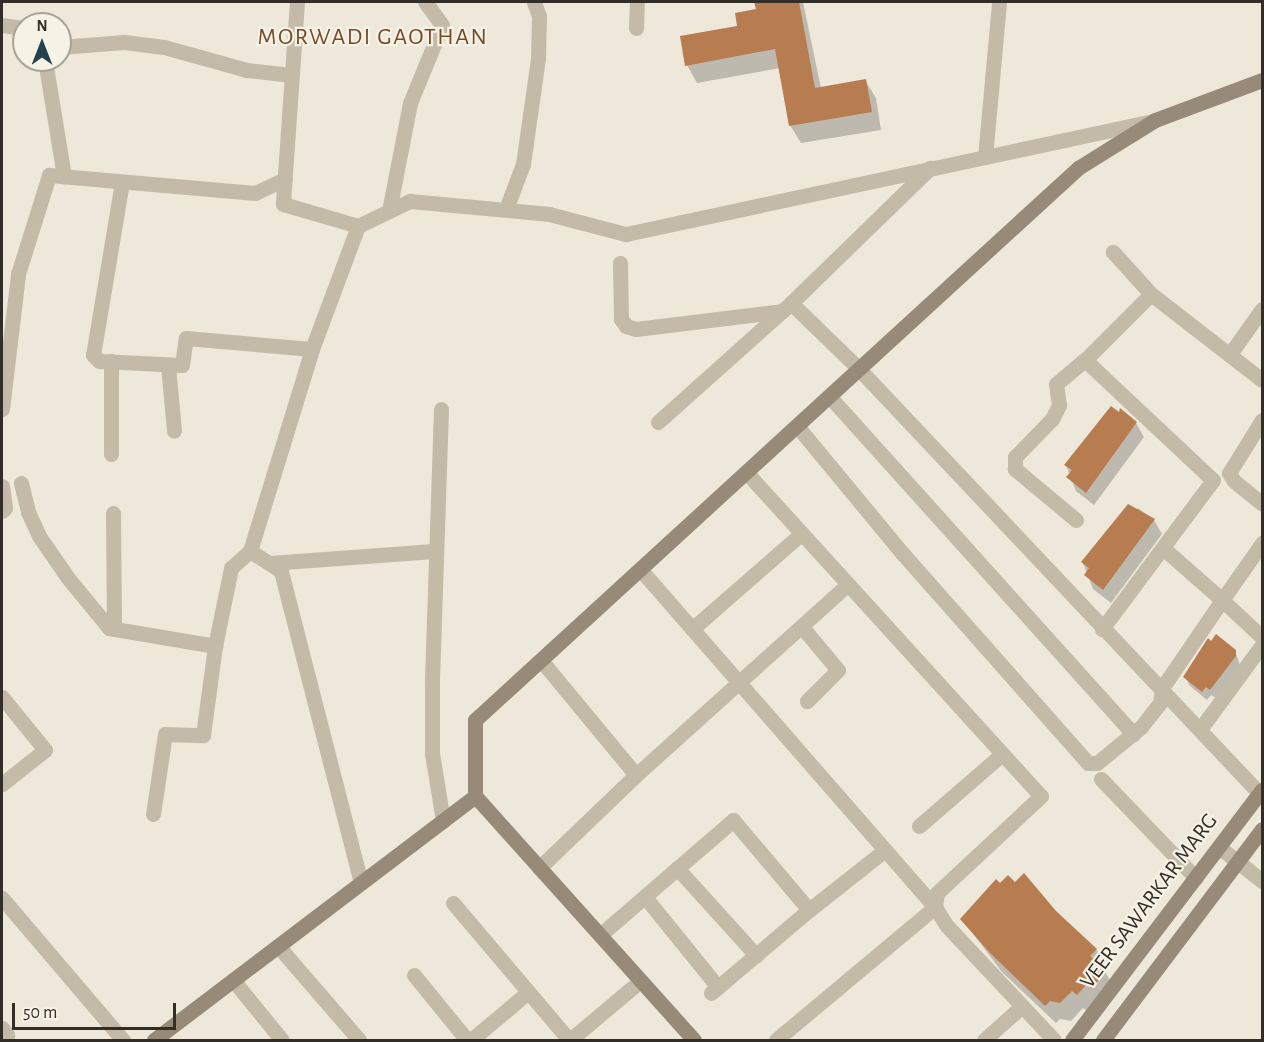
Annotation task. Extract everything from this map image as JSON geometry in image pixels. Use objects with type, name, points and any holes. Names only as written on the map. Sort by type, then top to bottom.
[{"type":"street","points":[[297,2],[283,204],[358,226],[410,201],[549,214],[626,234],[1155,120],[1263,80]]},
{"type":"street","points":[[389,211],[410,103],[442,25],[425,2]]},
{"type":"street","points":[[506,209],[523,164],[538,58],[539,16],[534,2]]},
{"type":"street","points":[[636,28],[637,2]]},
{"type":"street","points":[[985,157],[999,2]]},
{"type":"street","points":[[72,44],[81,42],[134,43],[164,47],[247,70],[292,75]]},
{"type":"street","points":[[47,72],[64,176]]},
{"type":"street","points":[[694,1041],[475,796],[475,720],[1078,168],[1155,120]]},
{"type":"street","points":[[658,422],[786,307],[930,168]]},
{"type":"street","points":[[2,409],[18,274],[49,175],[255,193],[285,179]]},
{"type":"street","points":[[122,182],[93,355],[99,361],[182,365],[186,338],[312,349]]},
{"type":"street","points":[[153,814],[165,734],[203,735],[215,646],[231,568],[250,550],[312,349],[358,226]]},
{"type":"street","points":[[1113,252],[1151,294],[1263,380]]},
{"type":"street","points":[[620,263],[621,319],[626,326],[636,329],[786,307],[859,369],[1102,629],[1261,792]]},
{"type":"street","points":[[1076,520],[1015,469],[1015,458],[1052,419],[1059,405],[1056,384],[1085,360],[1151,294]]},
{"type":"street","points":[[1230,354],[1263,309]]},
{"type":"street","points":[[1085,360],[1213,480],[1102,629]]},
{"type":"street","points":[[111,362],[111,454]]},
{"type":"street","points":[[168,365],[174,431]]},
{"type":"street","points":[[829,396],[1133,734]]},
{"type":"street","points":[[441,409],[434,551],[432,753],[443,821]]},
{"type":"street","points":[[1263,420],[1229,473],[1233,481],[1263,504]]},
{"type":"street","points":[[797,426],[1074,752],[1088,764],[1097,764],[1133,734],[1160,703],[1162,688],[1263,543]]},
{"type":"street","points":[[746,472],[1041,796],[937,893],[935,907],[776,1041]]},
{"type":"street","points":[[21,483],[28,512],[39,536],[68,578],[109,628],[215,646]]},
{"type":"street","points":[[2,486],[5,508],[2,511]]},
{"type":"street","points":[[113,513],[114,629]]},
{"type":"street","points":[[692,629],[801,534]]},
{"type":"street","points":[[1163,548],[1263,637]]},
{"type":"street","points":[[250,550],[281,571],[361,883]]},
{"type":"street","points":[[270,563],[434,551]]},
{"type":"street","points":[[640,569],[935,907],[946,926],[1054,1041]]},
{"type":"street","points":[[539,868],[636,775],[740,684],[847,585]]},
{"type":"street","points":[[802,627],[838,670],[807,701]]},
{"type":"street","points":[[1201,728],[1263,645]]},
{"type":"street","points":[[541,660],[636,775]]},
{"type":"street","points":[[2,697],[45,750],[2,784]]},
{"type":"street","points":[[919,826],[1002,754]]},
{"type":"street","points":[[1101,779],[1196,878]]},
{"type":"street","name":"VEER SAWARKAR MARG","points":[[1072,1041],[1261,792]]},
{"type":"street","points":[[154,1041],[475,796]]},
{"type":"street","points":[[600,936],[733,820],[809,910]]},
{"type":"street","name":"VEER SAWARKAR MARG","points":[[1102,1041],[1263,829]]},
{"type":"street","points":[[1219,847],[1263,881]]},
{"type":"street","points":[[645,897],[715,990],[809,910],[885,850]]},
{"type":"street","points":[[677,868],[756,955]]},
{"type":"street","points":[[2,898],[123,1041]]},
{"type":"street","points":[[453,903],[569,1041],[640,981]]},
{"type":"street","points":[[278,946],[360,1041]]},
{"type":"street","points":[[414,975],[469,1041],[527,993]]},
{"type":"street","points":[[233,980],[282,1041]]},
{"type":"street","points":[[984,1041],[1022,1006]]},
{"type":"building","points":[[754,2],[799,2],[815,88],[866,79],[872,112],[789,126],[775,49],[685,66],[680,36],[737,26],[735,13],[756,9]]},
{"type":"building","points":[[1111,406],[1119,412],[1120,408],[1137,422],[1086,493],[1066,477],[1072,470],[1064,465]]},
{"type":"building","points":[[1128,504],[1155,519],[1103,590],[1084,575],[1089,568],[1081,562]]},
{"type":"building","points":[[1216,634],[1236,650],[1236,656],[1210,690],[1206,687],[1202,692],[1183,677],[1208,638],[1211,641]]},
{"type":"building","points":[[1024,873],[1056,911],[1097,949],[1090,956],[1107,971],[1091,988],[1087,984],[1077,995],[1072,991],[1060,1003],[1050,1001],[1045,1006],[990,953],[960,919],[996,879],[1000,883],[1008,875],[1015,882]]},
{"type":"district","name":"MORWADI GAOTHAN","points":[[373,38]]}]
